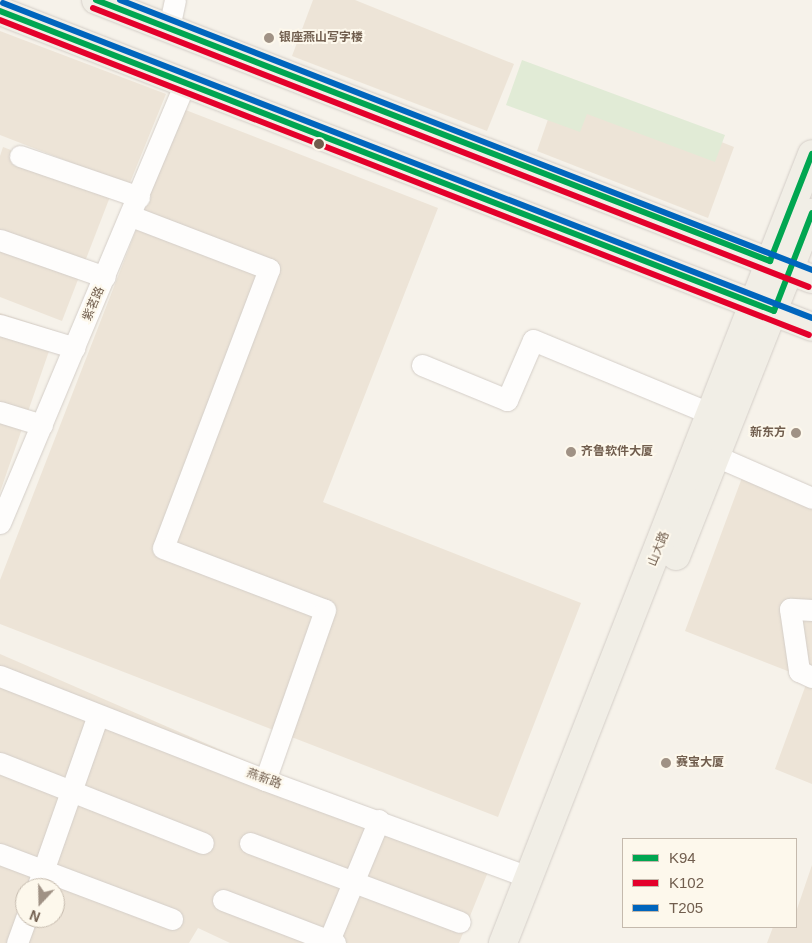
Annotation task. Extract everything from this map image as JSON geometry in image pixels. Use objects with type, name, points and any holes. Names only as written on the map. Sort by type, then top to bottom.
[{"type":"main road","points":[[96,0],[791,270]]},
{"type":"main road","points":[[0,11],[812,327]]},
{"type":"main road","name":"山大路","points":[[791,270],[812,154]]},
{"type":"main road","name":"山大路","points":[[503,943],[712,414],[765,308],[791,270],[812,214]]},
{"type":"main road","name":"山大路","points":[[521,943],[716,456],[765,308]]},
{"type":"street","points":[[169,28],[175,0]]},
{"type":"street","name":"紫茗路","points":[[2,510],[42,425],[75,348],[185,83]]},
{"type":"street","points":[[20,156],[135,207],[269,270],[162,548],[325,610],[265,780]]},
{"type":"street","points":[[0,240],[105,277]]},
{"type":"street","points":[[0,325],[75,348]]},
{"type":"street","points":[[422,365],[507,400],[533,340],[712,414]]},
{"type":"street","points":[[0,412],[42,425]]},
{"type":"street","points":[[716,456],[812,498]]},
{"type":"street","points":[[812,610],[790,609],[799,671],[812,676]]},
{"type":"street","name":"燕新路","points":[[0,676],[265,780],[379,820],[529,877]]},
{"type":"street","points":[[40,878],[98,715]]},
{"type":"street","points":[[0,763],[203,843]]},
{"type":"street","points":[[223,900],[331,942],[379,820]]},
{"type":"street","points":[[250,843],[460,922]]},
{"type":"street","points":[[0,854],[38,878]]},
{"type":"street","points":[[65,887],[172,919]]},
{"type":"street","points":[[17,943],[22,928]]},
{"type":"shaded area","points":[[313,0],[355,0],[514,64],[487,131],[292,56]]},
{"type":"shaded area","points":[[0,31],[166,94],[129,185],[0,135]]},
{"type":"shaded area","points":[[562,79],[734,147],[708,218],[537,151]]},
{"type":"shaded area","points":[[183,109],[438,208],[323,502],[581,603],[498,817],[0,624],[0,580]]},
{"type":"shaded area","points":[[3,147],[113,189],[62,321],[0,297],[0,156]]},
{"type":"shaded area","points":[[0,313],[56,331],[0,492]]},
{"type":"shaded area","points":[[746,467],[812,492],[812,784],[775,769],[808,679],[685,631]]},
{"type":"shaded area","points":[[0,654],[490,867],[459,943],[230,943],[198,928],[189,943],[0,943]]},
{"type":"shaded area","points":[[812,865],[812,943],[767,943],[773,928],[797,928],[797,909]]},
{"type":"green space","points":[[522,60],[725,135],[715,162],[587,114],[580,132],[506,105]]},
{"type":"transit line","name":"K94","points":[[96,0],[770,261],[812,154]]},
{"type":"transit line","name":"T205","points":[[120,0],[812,270]]},
{"type":"transit line","name":"T205","points":[[3,3],[812,318]]},
{"type":"transit line","name":"K102","points":[[93,8],[809,287]]},
{"type":"transit line","name":"K94","points":[[0,11],[774,311],[812,213]]},
{"type":"transit line","name":"K102","points":[[0,20],[809,335]]},
{"type":"place","name":"银座燕山写字楼","points":[[269,38]]},
{"type":"place","name":"新东方","points":[[796,433]]},
{"type":"place","name":"齐鲁软件大厦","points":[[571,452]]},
{"type":"place","name":"赛宝大厦","points":[[666,763]]}]
